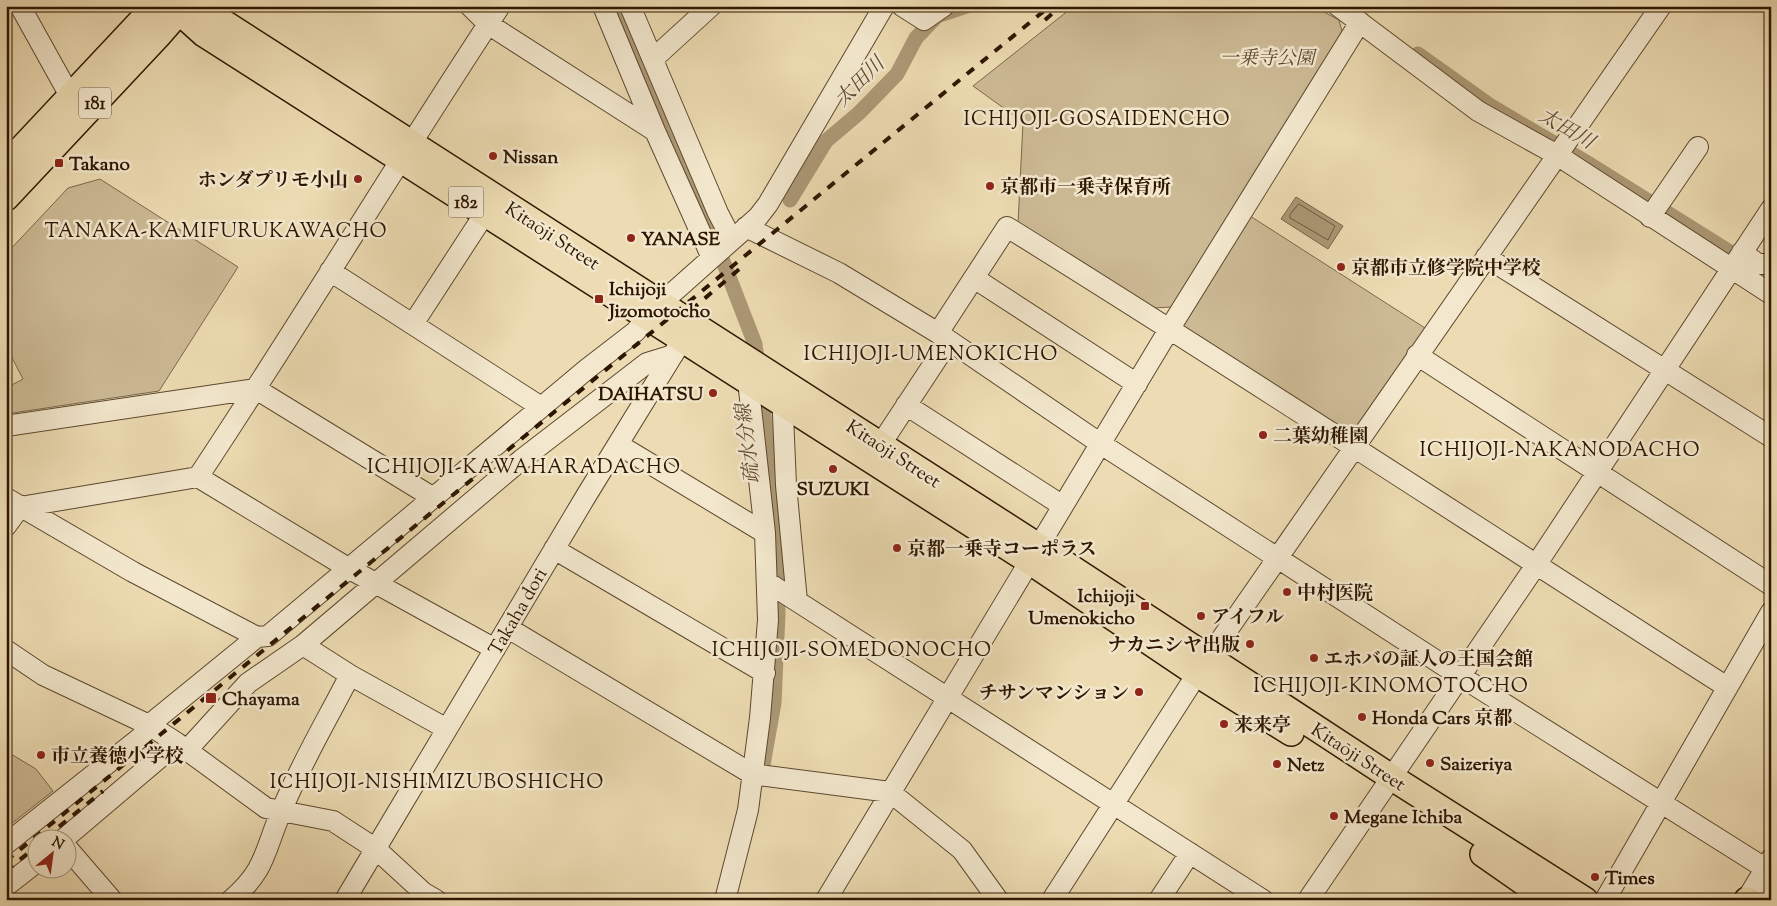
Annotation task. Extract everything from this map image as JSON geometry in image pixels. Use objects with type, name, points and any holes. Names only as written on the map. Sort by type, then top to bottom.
[{"type":"main road","name":"Kitaōji Street","points":[[203,6],[214,17],[405,150],[654,310],[683,341],[762,380],[1034,553],[1203,667],[1386,783],[1586,900]]},
{"type":"main road","name":"181","points":[[6,165],[141,21],[172,8]]},
{"type":"main road","name":"181","points":[[6,198],[172,8]]},
{"type":"main road","name":"Kitaōji Street","points":[[172,8],[204,34],[405,150]]},
{"type":"main road","name":"Kitaōji Street","points":[[1386,783],[1549,900]]},
{"type":"street","points":[[20,6],[70,96]]},
{"type":"street","points":[[470,6],[488,24],[655,130]]},
{"type":"street","points":[[198,477],[256,389],[405,150],[500,6]]},
{"type":"street","points":[[603,6],[655,130],[727,245],[839,273],[943,337],[1101,444],[1279,557],[1460,676],[1660,803],[1769,867],[1747,900]]},
{"type":"street","points":[[630,6],[727,245]]},
{"type":"street","points":[[653,59],[711,6]]},
{"type":"street","points":[[13,502],[133,572],[257,637],[268,636],[432,497],[635,332],[654,310],[727,245],[768,204],[884,6]]},
{"type":"street","points":[[902,6],[924,20],[944,6]]},
{"type":"street","points":[[1052,900],[1112,803],[1203,667],[1417,355],[1661,6]]},
{"type":"street","points":[[1338,7],[1478,111],[1561,149],[1655,210],[1737,259],[1771,294]]},
{"type":"street","points":[[826,900],[1170,328],[1360,22]]},
{"type":"street","points":[[1655,210],[1698,147]]},
{"type":"street","points":[[413,324],[490,205]]},
{"type":"street","points":[[1308,900],[1536,565],[1771,209]]},
{"type":"street","points":[[875,452],[906,405],[974,278],[1007,227],[1170,328],[1353,448],[1727,687]]},
{"type":"street","points":[[1486,257],[1771,437]]},
{"type":"street","points":[[1737,259],[1758,264],[1771,264]]},
{"type":"street","points":[[330,271],[541,407]]},
{"type":"street","points":[[974,278],[1137,384]]},
{"type":"street","points":[[78,829],[182,747],[248,683],[303,645],[521,460],[647,363],[683,341]]},
{"type":"street","name":"Takaha dori","points":[[345,900],[554,549],[683,341]]},
{"type":"street","points":[[1417,355],[1771,585]]},
{"type":"street","points":[[762,380],[765,533],[780,590],[1263,900]]},
{"type":"street","points":[[726,900],[758,775],[768,620],[780,590],[786,485],[762,380]]},
{"type":"street","points":[[6,426],[256,389],[432,497]]},
{"type":"street","points":[[906,405],[1063,506]]},
{"type":"street","points":[[619,445],[765,533]]},
{"type":"street","points":[[13,502],[198,477],[348,568],[495,649]]},
{"type":"street","points":[[6,526],[13,502]]},
{"type":"street","points":[[554,549],[765,673]]},
{"type":"street","points":[[1605,900],[1771,612]]},
{"type":"street","points":[[508,628],[758,775],[890,792],[962,850],[998,900]]},
{"type":"street","points":[[6,844],[141,737],[149,725],[257,637]]},
{"type":"street","points":[[303,645],[350,675],[447,729]]},
{"type":"street","points":[[6,650],[43,675],[149,725],[266,808],[333,821],[376,849],[424,893],[436,900]]},
{"type":"street","points":[[231,900],[251,881],[267,853],[281,812],[350,675]]},
{"type":"street","points":[[1159,900],[1190,853]]},
{"type":"street","points":[[78,861],[112,900]]},
{"type":"street","points":[[6,886],[28,869]]},
{"type":"green space","name":"一乗寺公園","points":[[1074,6],[1313,6],[1339,20],[1343,35],[1173,307],[1151,308],[1018,224],[1023,122],[973,86]]},
{"type":"green space","points":[[100,179],[238,267],[159,391],[6,414],[6,388],[23,379],[6,346],[6,298],[13,293],[6,286],[6,254],[68,188]]},
{"type":"green space","points":[[1247,214],[1425,328],[1353,431],[1343,433],[1182,329],[1181,321]]},
{"type":"green space","points":[[6,751],[36,769],[53,791],[6,828]]},
{"type":"water","points":[[1296,197],[1343,226],[1328,249],[1281,219]]},
{"type":"waterway","name":"疏水分線","points":[[616,6],[709,225],[755,344],[774,496],[778,614],[774,703],[763,765]]},
{"type":"waterway","name":"太田川","points":[[790,200],[826,141],[859,113],[897,74],[916,38],[937,16],[967,6]]},
{"type":"waterway","name":"太田川","points":[[1418,54],[1491,106],[1591,165],[1746,262]]},
{"type":"railway","points":[[6,861],[1050,6]]},
{"type":"railway","points":[[1045,20],[1061,6]]},
{"type":"railway","points":[[691,310],[743,266]]},
{"type":"railway","points":[[57,828],[103,791]]},
{"type":"railway","points":[[6,871],[28,853]]},
{"type":"place","name":"Nissan","points":[[493,156]]},
{"type":"place","name":"Takano","points":[[59,163]]},
{"type":"place","name":"ホンダプリモ小山","points":[[358,179]]},
{"type":"place","name":"京都市一乗寺保育所","points":[[990,186]]},
{"type":"place","name":"YANASE","points":[[631,238]]},
{"type":"place","name":"京都市立修学院中学校","points":[[1341,267]]},
{"type":"place","name":"Ichijoji Jizomotocho","points":[[599,299]]},
{"type":"place","name":"DAIHATSU","points":[[713,393]]},
{"type":"place","name":"二葉幼稚園","points":[[1263,435]]},
{"type":"place","name":"SUZUKI","points":[[833,469]]},
{"type":"place","name":"京都一乗寺コーポラス","points":[[897,548]]},
{"type":"place","name":"中村医院","points":[[1287,592]]},
{"type":"place","name":"Ichijoji Umenokicho","points":[[1145,606]]},
{"type":"place","name":"アイフル","points":[[1201,616]]},
{"type":"place","name":"ナカニシヤ出版","points":[[1250,644]]},
{"type":"place","name":"エホバの証人の王国会館","points":[[1314,658]]},
{"type":"place","name":"チサンマンション","points":[[1139,692]]},
{"type":"place","name":"Chayama","points":[[211,698]]},
{"type":"place","name":"Honda Cars 京都","points":[[1362,717]]},
{"type":"place","name":"来来亭","points":[[1224,724]]},
{"type":"place","name":"市立養徳小学校","points":[[41,755]]},
{"type":"place","name":"Saizeriya","points":[[1430,763]]},
{"type":"place","name":"Netz","points":[[1277,764]]},
{"type":"place","name":"Megane Ichiba","points":[[1334,816]]},
{"type":"place","name":"Times","points":[[1595,877]]},
{"type":"district","name":"ICHIJOJI-GOSAIDENCHO","points":[[1097,118]]},
{"type":"district","name":"TANAKA-KAMIFURUKAWACHO","points":[[216,230]]},
{"type":"district","name":"ICHIJOJI-UMENOKICHO","points":[[931,353]]},
{"type":"district","name":"ICHIJOJI-NAKANODACHO","points":[[1560,449]]},
{"type":"district","name":"ICHIJOJI-KAWAHARADACHO","points":[[524,466]]},
{"type":"district","name":"ICHIJOJI-SOMEDONOCHO","points":[[852,649]]},
{"type":"district","name":"ICHIJOJI-KINOMOTOCHO","points":[[1391,685]]},
{"type":"district","name":"ICHIJOJI-NISHIMIZUBOSHICHO","points":[[437,781]]}]
